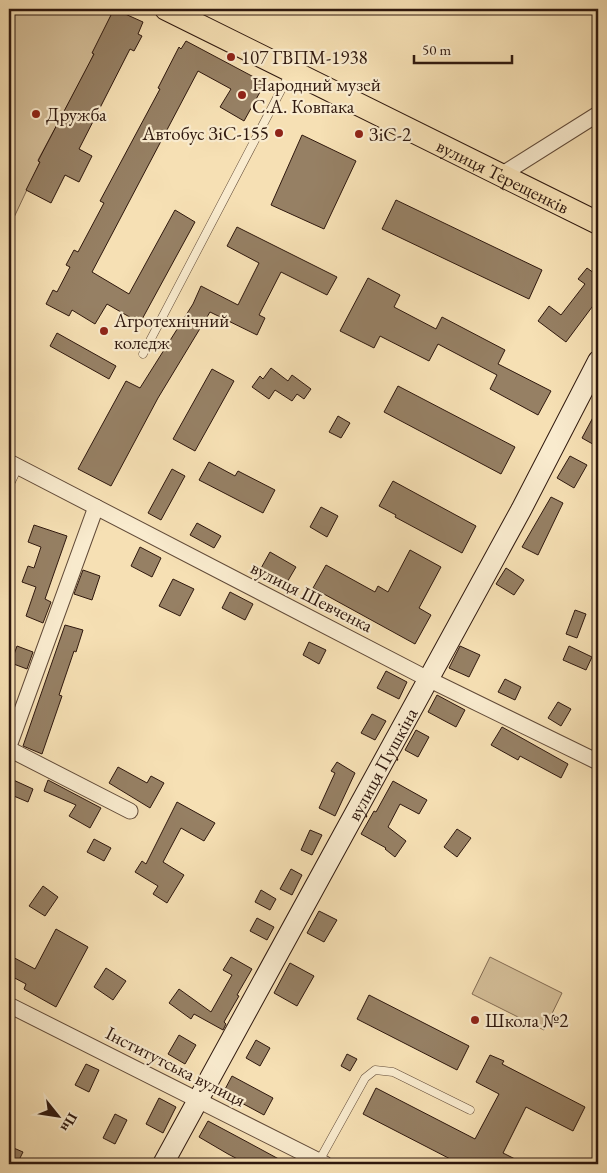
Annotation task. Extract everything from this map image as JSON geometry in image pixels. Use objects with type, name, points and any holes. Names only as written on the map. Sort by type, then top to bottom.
[{"type":"main road","name":"вулиця Терещенків","points":[[166,9],[598,223]]},
{"type":"street","points":[[501,175],[598,114]]},
{"type":"street","name":"вулиця Пушкіна","points":[[163,1164],[521,510],[598,361]]},
{"type":"street","name":"вулиця Шевченка","points":[[13,465],[428,679],[591,753],[598,762]]},
{"type":"street","points":[[96,507],[9,748],[130,811]]},
{"type":"street","name":"Інститутська вулиця","points":[[9,1005],[198,1098],[322,1163]]},
{"type":"lane","points":[[143,354],[291,71]]},
{"type":"lane","points":[[9,486],[13,465]]},
{"type":"lane","points":[[322,1163],[365,1078],[375,1070],[393,1072],[470,1110]]},
{"type":"shaded area","name":"Дружба","points":[[9,9],[96,9],[103,12],[105,9],[114,9],[88,67],[38,160],[40,162],[9,228]]},
{"type":"shaded area","points":[[490,957],[562,993],[544,1030],[472,994]]},
{"type":"building","points":[[114,9],[143,22],[138,34],[142,36],[134,51],[130,49],[79,149],[92,156],[79,182],[65,175],[51,203],[26,190],[40,162],[38,161],[94,54],[92,53]]},
{"type":"building","points":[[186,41],[265,83],[244,121],[220,107],[231,89],[198,71],[92,272],[129,294],[175,210],[195,222],[140,323],[107,304],[95,324],[72,310],[69,316],[46,304],[53,290],[57,292],[70,267],[66,265],[74,250],[78,252],[104,203],[100,201],[160,89],[158,88],[179,47],[181,49]]},
{"type":"building","points":[[302,135],[356,161],[324,229],[271,205]]},
{"type":"building","points":[[396,200],[542,270],[529,299],[382,229]]},
{"type":"building","points":[[237,227],[337,277],[327,295],[281,272],[259,315],[265,318],[257,335],[210,312],[158,398],[111,486],[78,469],[126,381],[140,388],[193,304],[201,286],[238,305],[259,263],[227,246]]},
{"type":"building","points":[[587,268],[598,276],[598,299],[566,342],[538,321],[549,306],[561,315],[585,284],[578,279]]},
{"type":"building","points":[[368,278],[400,295],[394,307],[436,329],[442,317],[505,350],[498,364],[551,391],[538,415],[490,389],[497,375],[438,344],[429,361],[380,336],[374,348],[340,331]]},
{"type":"building","points":[[57,333],[116,366],[109,379],[50,346]]},
{"type":"building","points":[[271,368],[288,381],[292,375],[311,389],[304,399],[297,394],[292,401],[275,390],[269,399],[252,387],[260,376],[263,379]]},
{"type":"building","points":[[212,369],[234,381],[195,451],[173,439]]},
{"type":"building","points":[[398,386],[515,447],[501,474],[384,412]]},
{"type":"building","points":[[598,408],[598,447],[582,438]]},
{"type":"building","points":[[338,416],[350,423],[341,438],[329,432]]},
{"type":"building","points":[[570,456],[587,465],[574,488],[557,478]]},
{"type":"building","points":[[209,462],[235,476],[238,471],[275,490],[263,513],[199,480]]},
{"type":"building","points":[[172,469],[185,476],[161,520],[148,513]]},
{"type":"building","points":[[393,481],[476,526],[462,553],[395,517],[396,515],[379,506]]},
{"type":"building","points":[[551,497],[563,503],[538,555],[522,547]]},
{"type":"building","points":[[321,507],[338,516],[327,537],[310,527]]},
{"type":"building","points":[[197,523],[221,536],[214,548],[190,535]]},
{"type":"building","points":[[34,525],[67,536],[45,599],[51,602],[43,623],[26,616],[36,587],[22,582],[28,566],[34,568],[41,547],[28,542]]},
{"type":"building","points":[[140,547],[161,558],[152,577],[131,566]]},
{"type":"building","points":[[410,550],[441,567],[419,608],[431,615],[415,644],[313,588],[326,565],[375,592],[378,586],[388,592]]},
{"type":"building","points":[[270,552],[296,567],[286,584],[260,570]]},
{"type":"building","points":[[506,568],[524,580],[514,595],[496,584]]},
{"type":"building","points":[[83,570],[100,576],[92,600],[74,594]]},
{"type":"building","points":[[173,579],[194,589],[180,616],[159,606]]},
{"type":"building","points":[[230,592],[253,604],[245,620],[222,608]]},
{"type":"building","points":[[575,610],[586,614],[577,638],[566,634]]},
{"type":"building","points":[[65,625],[83,630],[59,695],[62,696],[42,754],[23,746]]},
{"type":"building","points":[[309,642],[326,650],[319,664],[303,655]]},
{"type":"building","points":[[17,646],[33,652],[27,669],[11,663]]},
{"type":"building","points":[[460,646],[480,655],[469,677],[449,668]]},
{"type":"building","points":[[569,646],[592,657],[586,670],[563,660]]},
{"type":"building","points":[[386,671],[407,682],[399,699],[377,688]]},
{"type":"building","points":[[505,679],[521,687],[515,700],[498,692]]},
{"type":"building","points":[[437,695],[465,710],[456,727],[428,712]]},
{"type":"building","points":[[558,702],[571,709],[561,726],[548,718]]},
{"type":"building","points":[[372,714],[386,721],[375,740],[361,733]]},
{"type":"building","points":[[502,727],[568,764],[561,778],[520,756],[518,760],[491,745]]},
{"type":"building","points":[[416,730],[429,737],[418,757],[405,750]]},
{"type":"building","points":[[337,762],[355,773],[335,816],[319,808],[335,773],[331,771]]},
{"type":"building","points":[[118,767],[147,783],[151,776],[164,783],[150,808],[109,783]]},
{"type":"building","points":[[9,778],[33,789],[28,802],[9,794]]},
{"type":"building","points":[[48,780],[101,808],[90,828],[69,816],[76,805],[44,791]]},
{"type":"building","points":[[393,781],[427,800],[419,814],[400,804],[388,827],[406,841],[395,857],[386,848],[361,834]]},
{"type":"building","points":[[177,802],[215,823],[204,841],[181,828],[163,862],[184,875],[167,903],[153,894],[158,886],[135,872],[142,861],[146,864]]},
{"type":"building","points":[[457,829],[471,838],[457,857],[444,847]]},
{"type":"building","points":[[310,830],[322,835],[312,855],[301,850]]},
{"type":"building","points":[[94,839],[111,848],[104,861],[87,852]]},
{"type":"building","points":[[291,869],[302,875],[292,895],[280,889]]},
{"type":"building","points":[[43,886],[58,897],[45,916],[29,906]]},
{"type":"building","points":[[261,890],[276,899],[270,910],[255,902]]},
{"type":"building","points":[[319,911],[337,920],[324,942],[307,933]]},
{"type":"building","points":[[257,918],[274,927],[267,940],[250,931]]},
{"type":"building","points":[[56,929],[88,947],[56,1007],[24,989],[26,984],[9,975],[9,955],[35,969]]},
{"type":"building","points":[[231,957],[252,969],[224,1022],[226,1024],[223,1030],[194,1014],[191,1019],[169,1003],[179,989],[211,1012],[232,975],[223,970]]},
{"type":"building","points":[[290,963],[314,976],[297,1006],[274,993]]},
{"type":"building","points":[[106,968],[126,981],[113,1000],[94,987]]},
{"type":"building","points":[[369,995],[469,1046],[457,1070],[357,1019]]},
{"type":"building","points":[[179,1035],[196,1045],[185,1064],[168,1054]]},
{"type":"building","points":[[256,1040],[270,1048],[260,1066],[246,1058]]},
{"type":"building","points":[[347,1054],[357,1059],[350,1071],[341,1066]]},
{"type":"building","points":[[490,1055],[504,1061],[502,1064],[585,1107],[573,1131],[526,1107],[503,1153],[525,1164],[460,1164],[363,1114],[376,1088],[475,1139],[499,1094],[476,1082]]},
{"type":"building","points":[[86,1064],[99,1070],[89,1092],[75,1085]]},
{"type":"building","points":[[232,1076],[273,1098],[264,1115],[223,1093]]},
{"type":"building","points":[[159,1098],[176,1107],[163,1133],[146,1124]]},
{"type":"building","points":[[115,1114],[127,1120],[115,1144],[103,1138]]},
{"type":"building","points":[[208,1121],[288,1164],[247,1164],[228,1154],[199,1137]]},
{"type":"building","points":[[9,1146],[23,1152],[17,1164],[9,1164]]},
{"type":"place","name":"107 ГВПМ-1938","points":[[231,57]]},
{"type":"place","name":"Народний музей С.А. Ковпака","points":[[242,95]]},
{"type":"place","name":"Дружба","points":[[36,114]]},
{"type":"place","name":"Автобус ЗіС-155","points":[[279,133]]},
{"type":"place","name":"ЗіС-2","points":[[359,134]]},
{"type":"place","name":"Агротехнічний коледж","points":[[104,331]]},
{"type":"place","name":"Школа №2","points":[[475,1020]]}]
